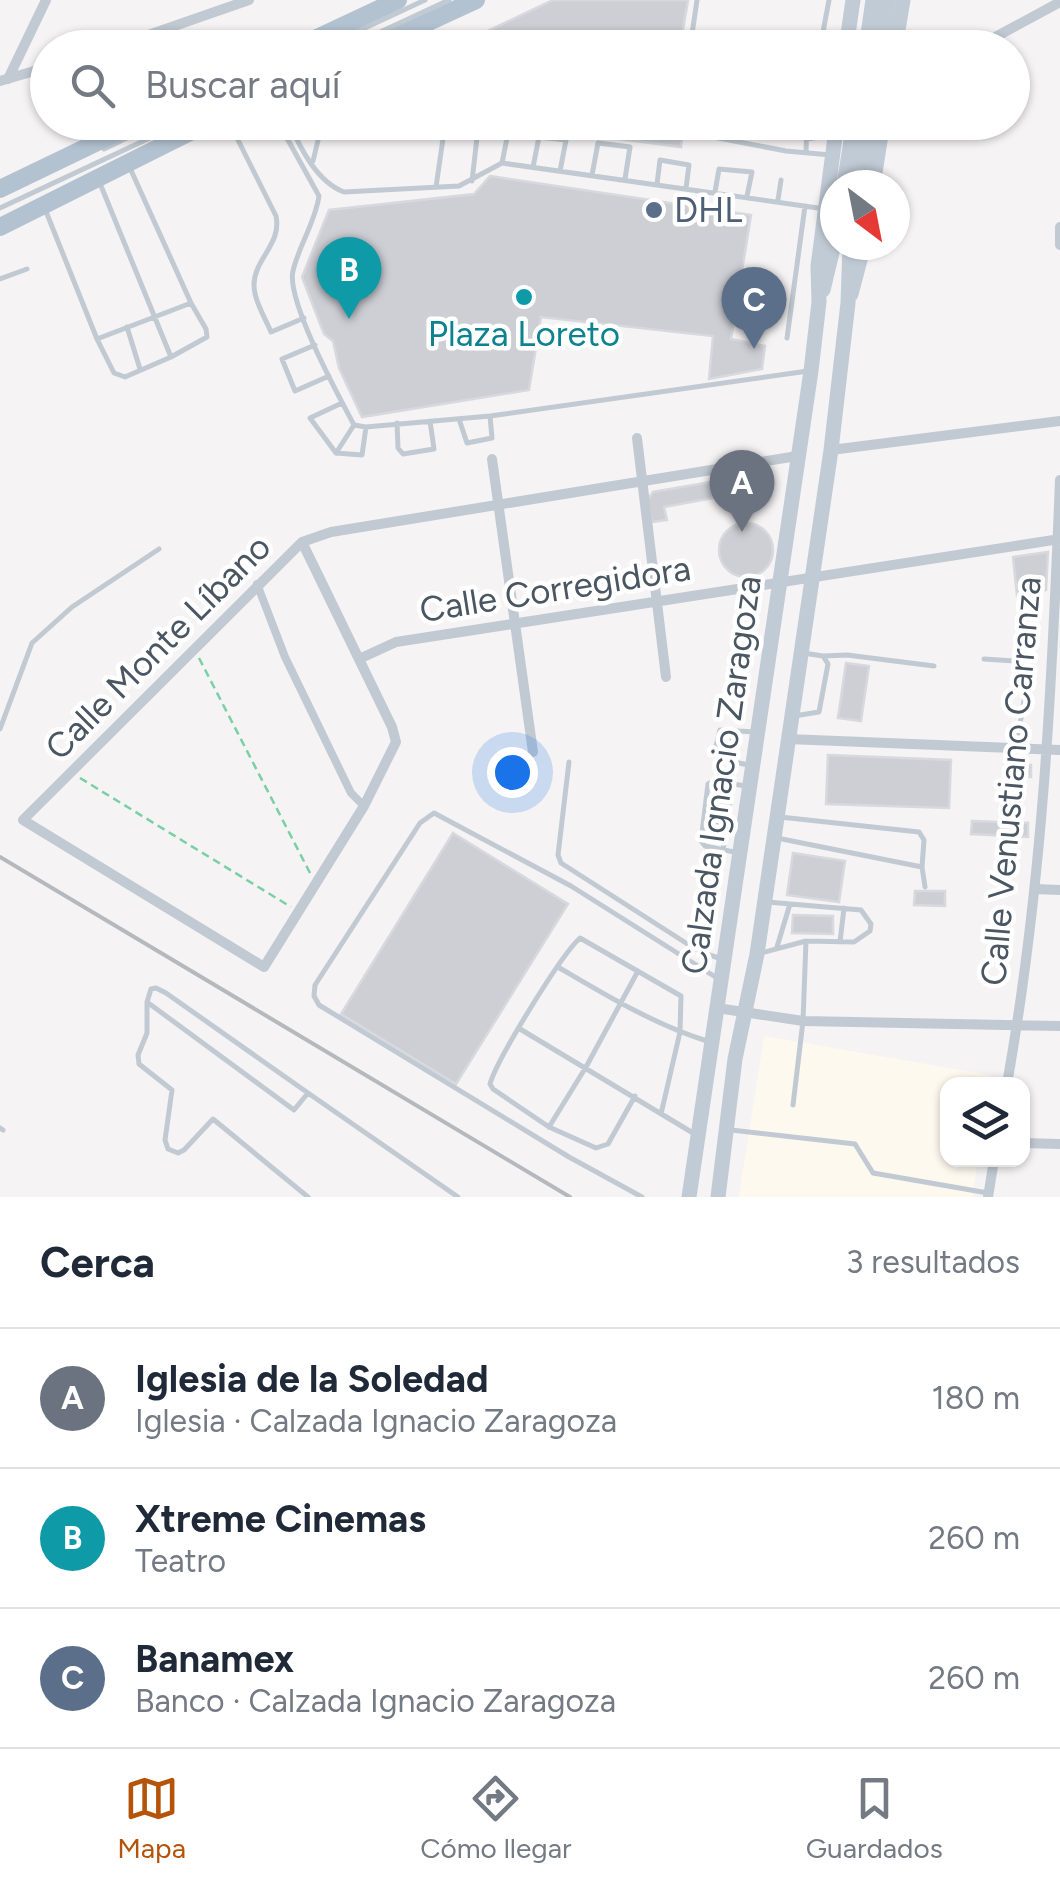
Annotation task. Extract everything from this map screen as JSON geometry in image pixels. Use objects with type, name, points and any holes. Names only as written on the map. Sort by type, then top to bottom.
[{"type":"main road","points":[[334,30],[398,0]]},
{"type":"main road","points":[[411,30],[476,0]]},
{"type":"main road","points":[[849,30],[853,0]]},
{"type":"main road","points":[[869,30],[873,0]]},
{"type":"main road","points":[[884,30],[888,0]]},
{"type":"main road","points":[[898,30],[902,0]]},
{"type":"main road","points":[[0,193],[104,140]]},
{"type":"main road","points":[[0,227],[174,140]]},
{"type":"main road","name":"Calzada Ignacio Zaragoza","points":[[831,170],[835,140]]},
{"type":"main road","points":[[846,170],[851,140]]},
{"type":"main road","points":[[861,170],[866,140]]},
{"type":"main road","points":[[875,170],[880,140]]},
{"type":"main road","name":"Calzada Ignacio Zaragoza","points":[[820,249],[820,302]]},
{"type":"main road","name":"Calzada Ignacio Zaragoza","points":[[688,1197],[722,981],[732,852],[749,787],[820,302],[830,260]]},
{"type":"main road","name":"Calzada Ignacio Zaragoza","points":[[718,1197],[736,1059],[757,954],[832,450],[849,260]]},
{"type":"main road","name":"Calzada Ignacio Zaragoza","points":[[848,303],[862,260]]},
{"type":"main road","points":[[716,1015],[736,1059]]},
{"type":"street","points":[[30,30],[46,0]]},
{"type":"street","points":[[163,30],[250,0]]},
{"type":"street","points":[[1008,30],[1060,2]]},
{"type":"street","points":[[4,80],[30,30]]},
{"type":"street","points":[[4,80],[30,72]]},
{"type":"street","points":[[1060,228],[1060,241]]},
{"type":"street","points":[[832,450],[1060,421]]},
{"type":"street","points":[[637,438],[666,677]]},
{"type":"street","name":"Calle Monte Líbano","points":[[298,912],[264,967],[23,820],[302,542],[331,532],[498,503],[798,456]]},
{"type":"street","points":[[492,459],[534,752]]},
{"type":"street","name":"Calle Venustiano Carranza","points":[[1008,1077],[1054,750],[1060,480]]},
{"type":"street","name":"Calle Corregidora","points":[[359,660],[396,642],[1059,539]]},
{"type":"street","points":[[298,912],[364,806],[396,735],[302,542]]},
{"type":"street","points":[[257,584],[285,657],[350,793],[364,806]]},
{"type":"street","points":[[788,739],[1054,750]]},
{"type":"street","points":[[1035,889],[1060,890]]},
{"type":"street","points":[[716,1015],[802,1021],[1060,1026]]},
{"type":"street","points":[[1030,1143],[1060,1144]]},
{"type":"street","points":[[988,1195],[993,1167]]},
{"type":"lane","points":[[361,30],[425,0]]},
{"type":"lane","points":[[385,30],[449,0]]},
{"type":"lane","points":[[693,30],[697,0]]},
{"type":"lane","points":[[823,30],[829,0]]},
{"type":"lane","points":[[0,193],[119,140]]},
{"type":"lane","points":[[0,208],[145,140]]},
{"type":"lane","points":[[238,140],[279,228],[256,274],[257,297],[271,332],[304,318]]},
{"type":"lane","points":[[288,140],[319,196],[292,276],[315,345],[354,425]]},
{"type":"lane","points":[[299,140],[312,164],[344,192],[459,186],[502,163],[820,208]]},
{"type":"lane","points":[[312,164],[318,140]]},
{"type":"lane","points":[[436,187],[443,140]]},
{"type":"lane","points":[[472,180],[477,140]]},
{"type":"lane","points":[[502,163],[507,140]]},
{"type":"lane","points":[[532,167],[538,140]]},
{"type":"lane","points":[[560,171],[566,140]]},
{"type":"lane","points":[[728,140],[833,156]]},
{"type":"lane","points":[[806,140],[806,151]]},
{"type":"lane","points":[[592,175],[598,143],[630,147],[625,179]]},
{"type":"lane","points":[[657,184],[660,160],[689,164],[686,188]]},
{"type":"lane","points":[[44,207],[97,339],[119,377],[171,357],[207,336],[206,329],[128,163]]},
{"type":"lane","points":[[716,192],[718,169],[752,172],[747,196]]},
{"type":"lane","points":[[98,178],[171,357]]},
{"type":"lane","points":[[778,200],[781,180]]},
{"type":"lane","points":[[787,338],[804,206]]},
{"type":"lane","points":[[0,279],[27,269]]},
{"type":"lane","points":[[97,339],[191,303]]},
{"type":"lane","points":[[127,327],[140,369]]},
{"type":"lane","points":[[315,345],[282,359],[295,391],[329,376]]},
{"type":"lane","points":[[354,425],[490,416],[811,371]]},
{"type":"lane","points":[[342,403],[310,418],[336,452],[362,455],[366,427]]},
{"type":"lane","points":[[459,418],[467,443],[492,438],[490,416]]},
{"type":"lane","points":[[397,423],[398,448],[403,454],[434,449],[430,421]]},
{"type":"lane","points":[[336,452],[354,425]]},
{"type":"lane","points":[[0,729],[32,642],[72,606],[159,548]]},
{"type":"lane","points":[[800,653],[934,666]]},
{"type":"lane","points":[[791,716],[819,712],[828,664],[823,656]]},
{"type":"lane","points":[[984,659],[1030,662],[1016,748]]},
{"type":"lane","points":[[752,766],[729,762],[714,754],[720,730],[757,732]]},
{"type":"lane","points":[[729,762],[734,730]]},
{"type":"lane","points":[[569,762],[558,855],[561,863],[700,952],[724,960]]},
{"type":"lane","points":[[732,783],[732,852],[705,846],[701,841],[708,784],[714,780],[732,783],[749,787]]},
{"type":"lane","points":[[642,1197],[552,1147],[319,1005],[314,996],[315,986],[420,823],[434,812],[571,886],[722,981]]},
{"type":"lane","points":[[777,816],[920,832],[924,840],[922,867],[926,888]]},
{"type":"lane","points":[[774,838],[922,867]]},
{"type":"lane","points":[[757,954],[806,941],[854,942],[870,932],[871,924],[861,910],[764,902]]},
{"type":"lane","points":[[777,947],[790,904]]},
{"type":"lane","points":[[840,942],[844,908]]},
{"type":"lane","points":[[635,1096],[603,1148],[550,1127],[490,1084],[558,967],[580,938],[681,996],[680,1032],[661,1114]]},
{"type":"lane","points":[[793,1105],[806,941]]},
{"type":"lane","points":[[558,967],[620,1003],[710,1042]]},
{"type":"lane","points":[[550,1127],[638,971]]},
{"type":"lane","points":[[308,1197],[213,1119],[184,1150],[178,1153],[168,1148],[165,1140],[172,1090],[139,1064],[138,1055],[147,1033],[151,989],[166,993],[458,1197]]},
{"type":"lane","points":[[147,1002],[294,1110],[308,1094]]},
{"type":"lane","points":[[520,1029],[697,1136]]},
{"type":"lane","points":[[726,1130],[855,1144],[874,1173],[988,1195]]},
{"type":"path","points":[[194,648],[316,883]]},
{"type":"path","points":[[70,772],[298,912]]},
{"type":"shaded area","points":[[764,1036],[990,1075],[940,1077],[940,1167],[977,1167],[972,1197],[739,1197]]},
{"type":"building","points":[[553,0],[688,0],[683,30],[490,30]]},
{"type":"building","points":[[628,140],[682,140],[681,147]]},
{"type":"building","name":"Plaza Loreto","points":[[490,176],[751,215],[731,339],[765,346],[762,369],[709,379],[713,336],[541,317],[529,390],[362,417],[339,368],[333,341],[324,334],[302,277],[329,210],[474,194]]},
{"type":"building","points":[[711,482],[713,498],[664,507],[667,520],[652,522],[648,499],[653,492]]},
{"type":"building","points":[[746,523],[765,531],[773,550],[765,569],[746,577],[727,569],[719,550],[727,531]]},
{"type":"building","points":[[1048,552],[1046,590],[1017,595],[1013,557]]},
{"type":"building","points":[[846,663],[869,666],[861,721],[838,718]]},
{"type":"building","points":[[828,755],[951,760],[949,808],[826,804]]},
{"type":"building","points":[[1005,765],[1031,765],[1031,777],[1005,777]]},
{"type":"building","points":[[716,784],[729,787],[719,838],[706,835]]},
{"type":"building","points":[[972,821],[1028,823],[1028,837],[971,834]]},
{"type":"building","points":[[453,833],[568,904],[456,1084],[341,1014]]},
{"type":"building","points":[[793,853],[845,861],[839,902],[787,895]]},
{"type":"building","points":[[915,891],[945,891],[945,906],[914,905]]},
{"type":"building","points":[[793,915],[833,916],[833,934],[792,933]]},
{"type":"railway","points":[[0,857],[570,1197]]},
{"type":"place","name":"DHL","points":[[654,210]]},
{"type":"place","name":"Plaza Loreto","points":[[524,297]]},
{"type":"place","name":"Xtreme Cinemas","points":[[349,319]]},
{"type":"place","name":"Banamex","points":[[754,349]]},
{"type":"place","name":"Iglesia de la Soledad","points":[[742,532]]}]
